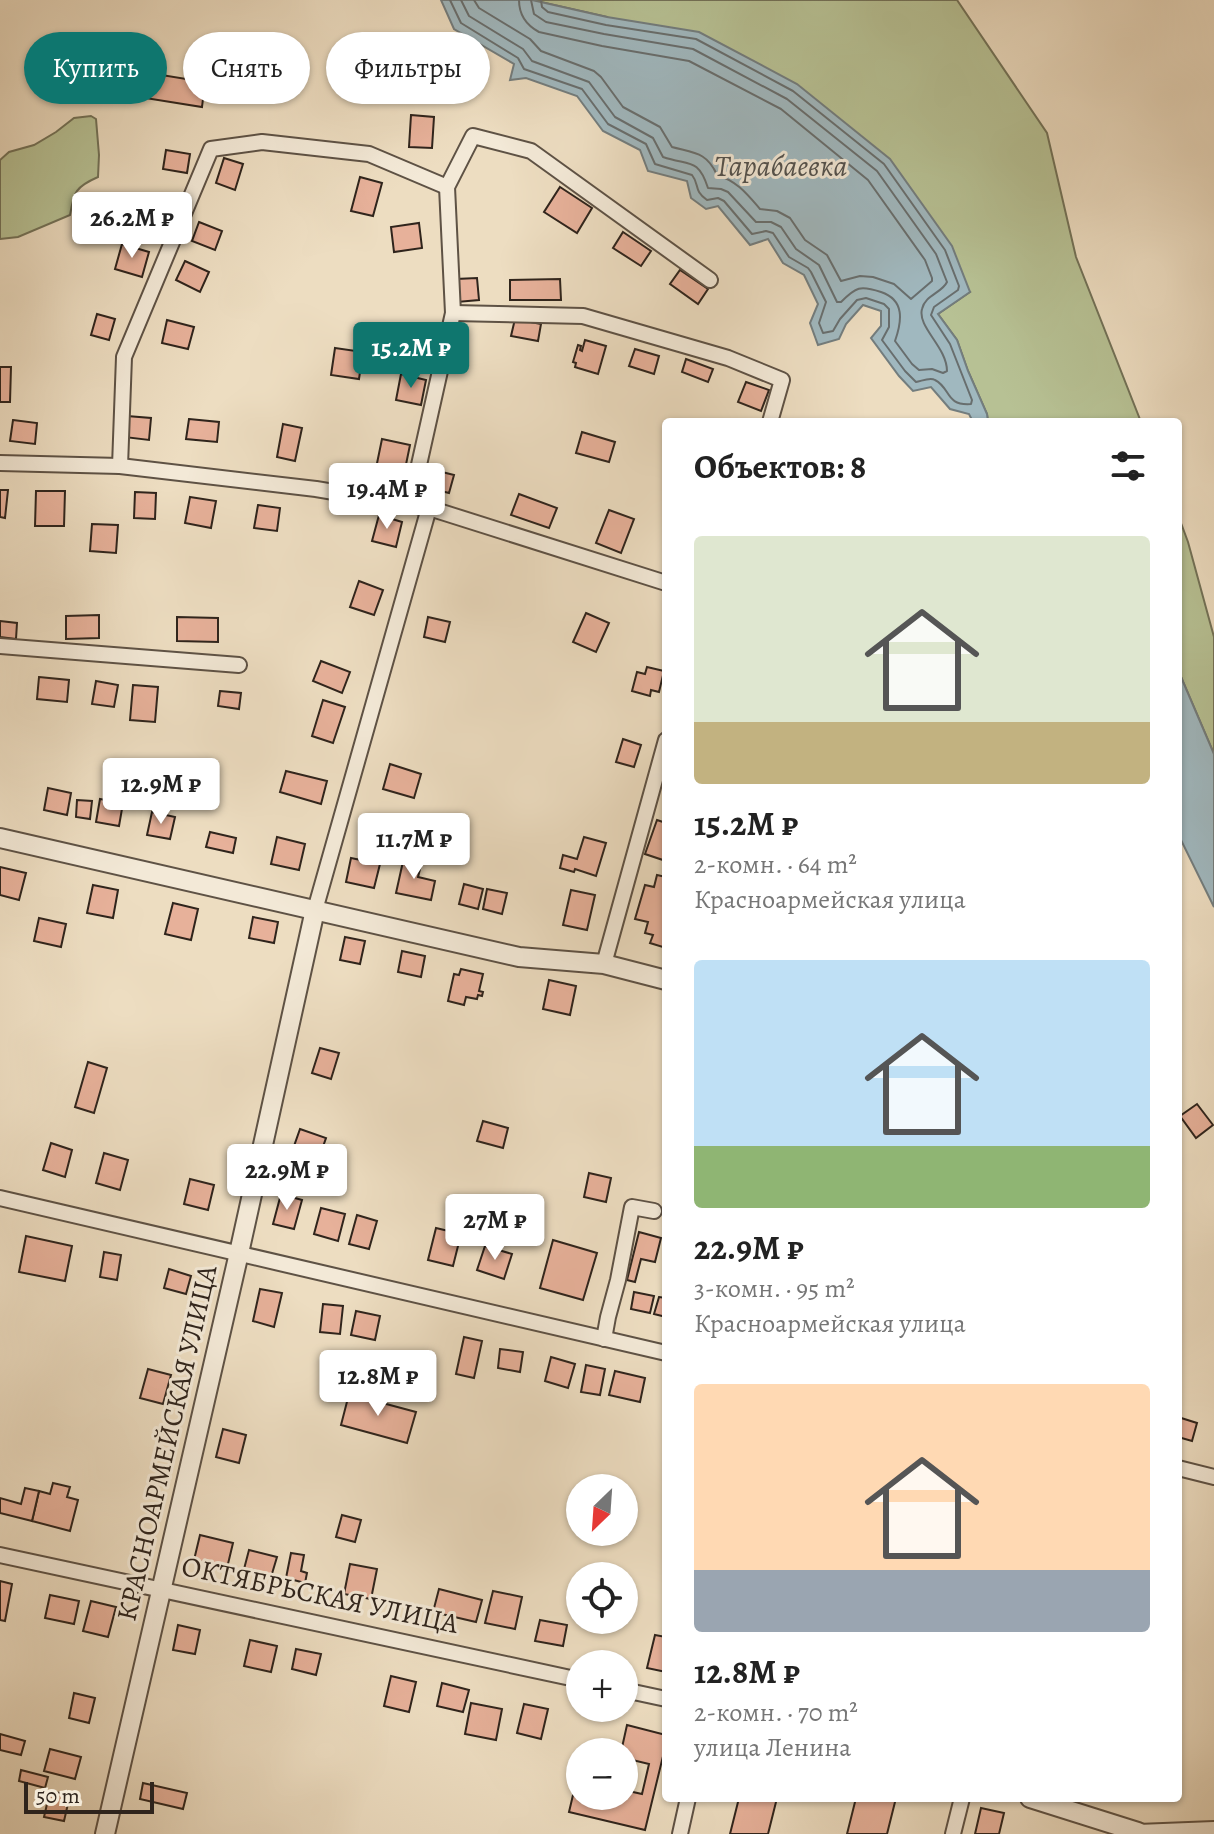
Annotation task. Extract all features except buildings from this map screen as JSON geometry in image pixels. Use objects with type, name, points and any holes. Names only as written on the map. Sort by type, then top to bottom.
[{"type":"street","points":[[410,505],[453,313],[447,187],[473,136],[531,151],[710,280]]},
{"type":"street","points":[[120,466],[124,357],[211,149],[262,142],[369,154],[447,187]]},
{"type":"street","points":[[453,313],[583,316],[728,358],[782,380],[771,418]]},
{"type":"street","points":[[0,463],[120,466],[316,489],[429,508],[662,582]]},
{"type":"street","name":"КРАСНОАРМЕЙСКАЯ УЛИЦА","points":[[105,1834],[315,910],[429,508]]},
{"type":"street","points":[[0,646],[239,665]]},
{"type":"street","points":[[604,964],[662,754]]},
{"type":"street","points":[[0,838],[519,957],[604,964],[662,979]]},
{"type":"street","points":[[0,1198],[662,1352]]},
{"type":"street","points":[[604,1339],[632,1207],[654,1211]]},
{"type":"street","points":[[1182,1469],[1214,1477]]},
{"type":"street","name":"ОКТЯБРЬСКАЯ УЛИЦА","points":[[0,1555],[566,1677]]},
{"type":"street","points":[[638,1693],[662,1698]]},
{"type":"street","points":[[680,1834],[687,1802]]},
{"type":"street","points":[[953,1834],[961,1802]]},
{"type":"street","points":[[1042,1802],[1138,1833],[1214,1829]]},
{"type":"green space","points":[[532,0],[957,0],[1047,133],[1076,257],[1139,418],[988,418],[957,340],[938,314],[970,292],[607,17]]},
{"type":"green space","points":[[91,116],[96,119],[98,177],[77,191],[70,215],[18,237],[0,239],[0,160],[9,152],[34,145],[74,118]]},
{"type":"green space","points":[[1182,526],[1214,637],[1214,754],[1182,679]]},
{"type":"water","name":"Тарабаевка","points":[[441,0],[532,0],[607,17],[699,32],[797,84],[890,159],[952,246],[970,292],[938,314],[957,340],[988,418],[971,418],[969,414],[950,409],[931,387],[913,391],[871,338],[881,326],[881,311],[863,305],[846,324],[839,339],[818,345],[810,323],[818,304],[804,275],[783,263],[768,239],[750,245],[718,206],[706,209],[691,198],[687,181],[648,171],[640,150],[603,131],[577,96],[526,78],[510,80],[514,64],[490,50],[490,32],[459,32],[454,29]]},
{"type":"water","points":[[1182,679],[1214,754],[1214,907],[1182,842]]}]
